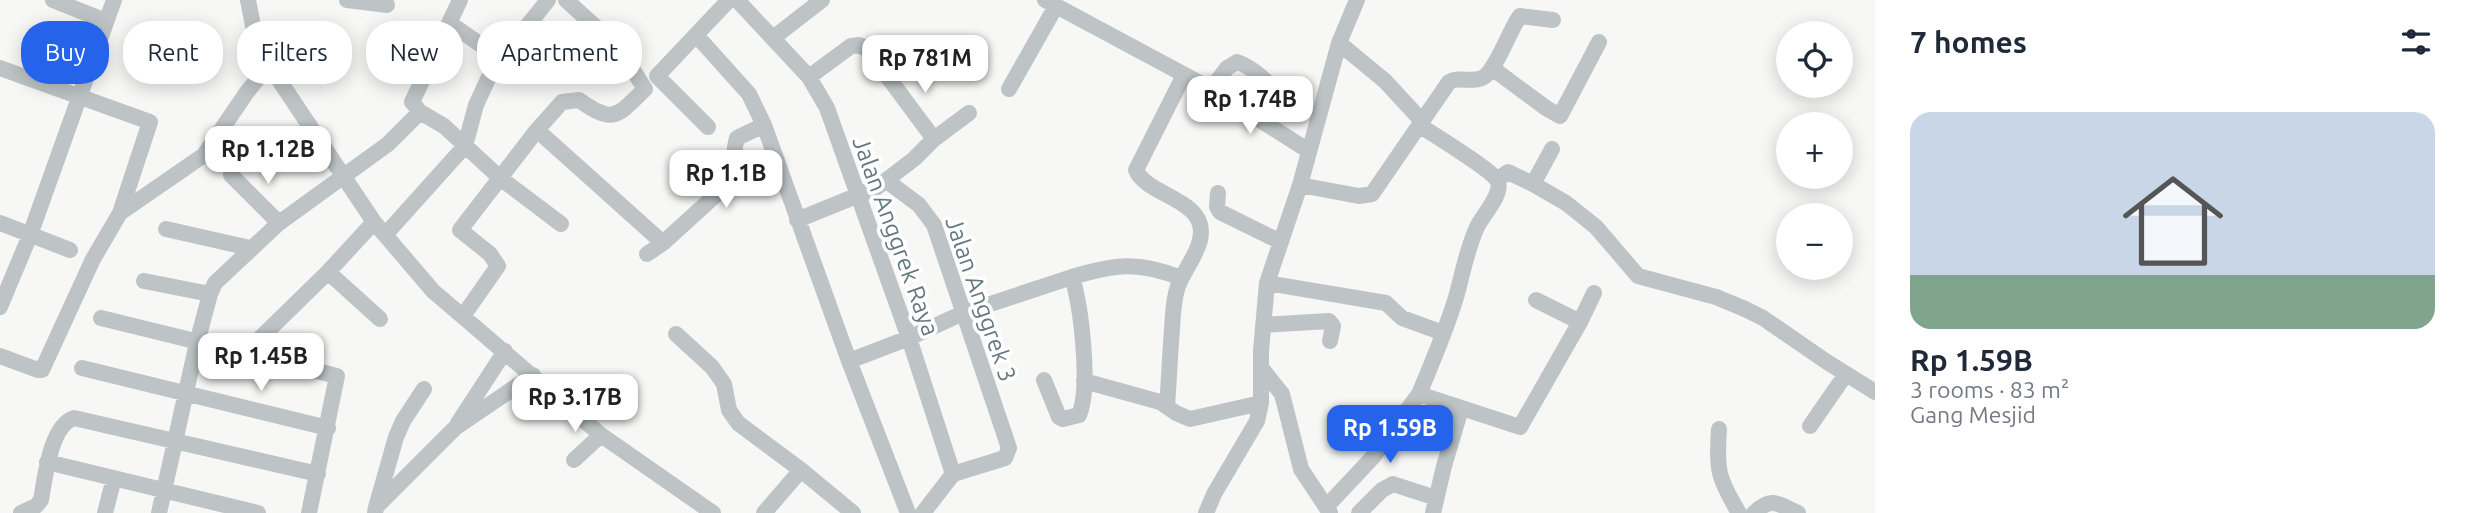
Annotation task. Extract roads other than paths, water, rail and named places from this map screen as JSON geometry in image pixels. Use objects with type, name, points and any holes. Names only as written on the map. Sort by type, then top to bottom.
[{"type":"street","points":[[53,0],[106,21],[114,0]]},
{"type":"street","points":[[248,0],[252,21]]},
{"type":"street","points":[[346,0],[387,5]]},
{"type":"street","points":[[452,21],[460,0]]},
{"type":"street","points":[[531,21],[548,0]]},
{"type":"street","points":[[463,316],[498,266],[490,254],[460,230],[537,130],[562,102],[579,100],[599,115],[609,116],[624,110],[645,89],[619,48],[566,0]]},
{"type":"street","points":[[708,127],[657,76],[729,0]]},
{"type":"street","name":"Jalan Anggrek Raya","points":[[737,0],[809,77],[827,108],[909,338],[953,474]]},
{"type":"street","points":[[772,38],[822,0]]},
{"type":"street","points":[[1206,513],[1213,494],[1257,421],[1261,403],[1261,351],[1267,283],[1300,185],[1339,43],[1354,1]]},
{"type":"street","points":[[1009,89],[1051,3],[1211,89],[1309,151]]},
{"type":"street","points":[[1300,185],[1359,196],[1372,194],[1449,82],[1454,78],[1480,79],[1489,73],[1520,16],[1553,20]]},
{"type":"street","points":[[696,35],[749,94],[764,125],[849,361],[908,513]]},
{"type":"street","points":[[1492,68],[1552,113],[1560,116],[1599,42]]},
{"type":"street","points":[[1263,370],[1283,394],[1301,470],[1328,509],[1373,457],[1419,394],[1443,333],[1467,252],[1478,226],[1499,191],[1497,180],[1420,123],[1385,81],[1339,43]]},
{"type":"street","points":[[809,77],[851,46],[859,45],[867,49],[934,139]]},
{"type":"street","points":[[1211,89],[1227,68],[1237,62],[1244,64],[1265,80],[1281,97]]},
{"type":"street","points":[[0,356],[38,370],[43,369],[93,259],[120,213],[150,124],[148,121],[2,74]]},
{"type":"street","points":[[1167,406],[1174,301],[1181,278],[1200,240],[1196,216],[1142,179],[1136,170],[1184,75]]},
{"type":"street","points":[[0,307],[30,235],[85,84]]},
{"type":"street","points":[[120,213],[204,155],[254,84]]},
{"type":"street","points":[[282,84],[379,229],[433,291],[601,435],[692,508],[713,513]]},
{"type":"street","points":[[420,84],[412,102],[420,112],[444,126],[500,178],[561,224]]},
{"type":"street","points":[[245,353],[328,272],[379,229],[465,146],[480,96],[487,84]]},
{"type":"street","points":[[159,513],[209,295],[219,278],[279,223],[388,144],[420,112]]},
{"type":"street","points":[[797,220],[857,197],[887,181],[934,139],[969,113]]},
{"type":"street","points":[[647,254],[663,243],[730,182],[734,174],[734,148],[737,138],[764,125]]},
{"type":"street","points":[[537,130],[663,243]]},
{"type":"street","points":[[1533,184],[1552,149]]},
{"type":"street","points":[[1497,180],[1508,172],[1566,203],[1596,226],[1638,276],[1716,297],[1745,309],[1763,318],[1875,392]]},
{"type":"street","points":[[231,175],[279,223]]},
{"type":"street","name":"Jalan Anggrek 3","points":[[887,181],[927,214],[934,225],[1009,448],[1005,458],[953,474]]},
{"type":"street","points":[[1217,193],[1217,207],[1220,212],[1281,242]]},
{"type":"street","points":[[0,223],[70,250]]},
{"type":"street","points":[[166,229],[250,248]]},
{"type":"street","points":[[849,361],[963,313],[1102,268],[1143,266],[1181,278]]},
{"type":"street","points":[[328,272],[380,319]]},
{"type":"street","points":[[1044,380],[1059,417],[1063,419],[1079,415],[1084,381],[1083,330],[1079,299],[1072,277]]},
{"type":"street","points":[[144,281],[209,295]]},
{"type":"street","points":[[1267,283],[1386,303],[1402,318],[1443,333]]},
{"type":"street","points":[[1419,394],[1518,427],[1522,426],[1594,293]]},
{"type":"street","points":[[1536,300],[1580,322]]},
{"type":"street","points":[[101,317],[337,376],[309,513]]},
{"type":"street","points":[[1263,325],[1329,321],[1333,326],[1330,341]]},
{"type":"street","points":[[676,334],[712,366],[724,384],[729,410],[738,423],[853,513]]},
{"type":"street","points":[[375,510],[455,428],[505,351]]},
{"type":"street","points":[[82,368],[328,428]]},
{"type":"street","points":[[1810,426],[1846,374]]},
{"type":"street","points":[[455,428],[533,375]]},
{"type":"street","points":[[1084,381],[1167,406],[1191,419],[1261,403]]},
{"type":"street","points":[[375,510],[396,437],[424,389]]},
{"type":"street","points":[[1359,513],[1382,490],[1393,484],[1435,505],[1461,409]]},
{"type":"street","points":[[21,513],[36,506],[41,500],[47,462],[63,426],[74,418],[318,474]]},
{"type":"street","points":[[1718,429],[1716,464],[1725,489],[1740,513]]},
{"type":"street","points":[[575,460],[601,435]]},
{"type":"street","points":[[47,462],[258,513]]},
{"type":"street","points":[[764,513],[801,470]]},
{"type":"street","points":[[923,513],[953,474]]},
{"type":"street","points":[[104,513],[114,478]]},
{"type":"street","points":[[1754,513],[1770,502],[1798,513]]}]
